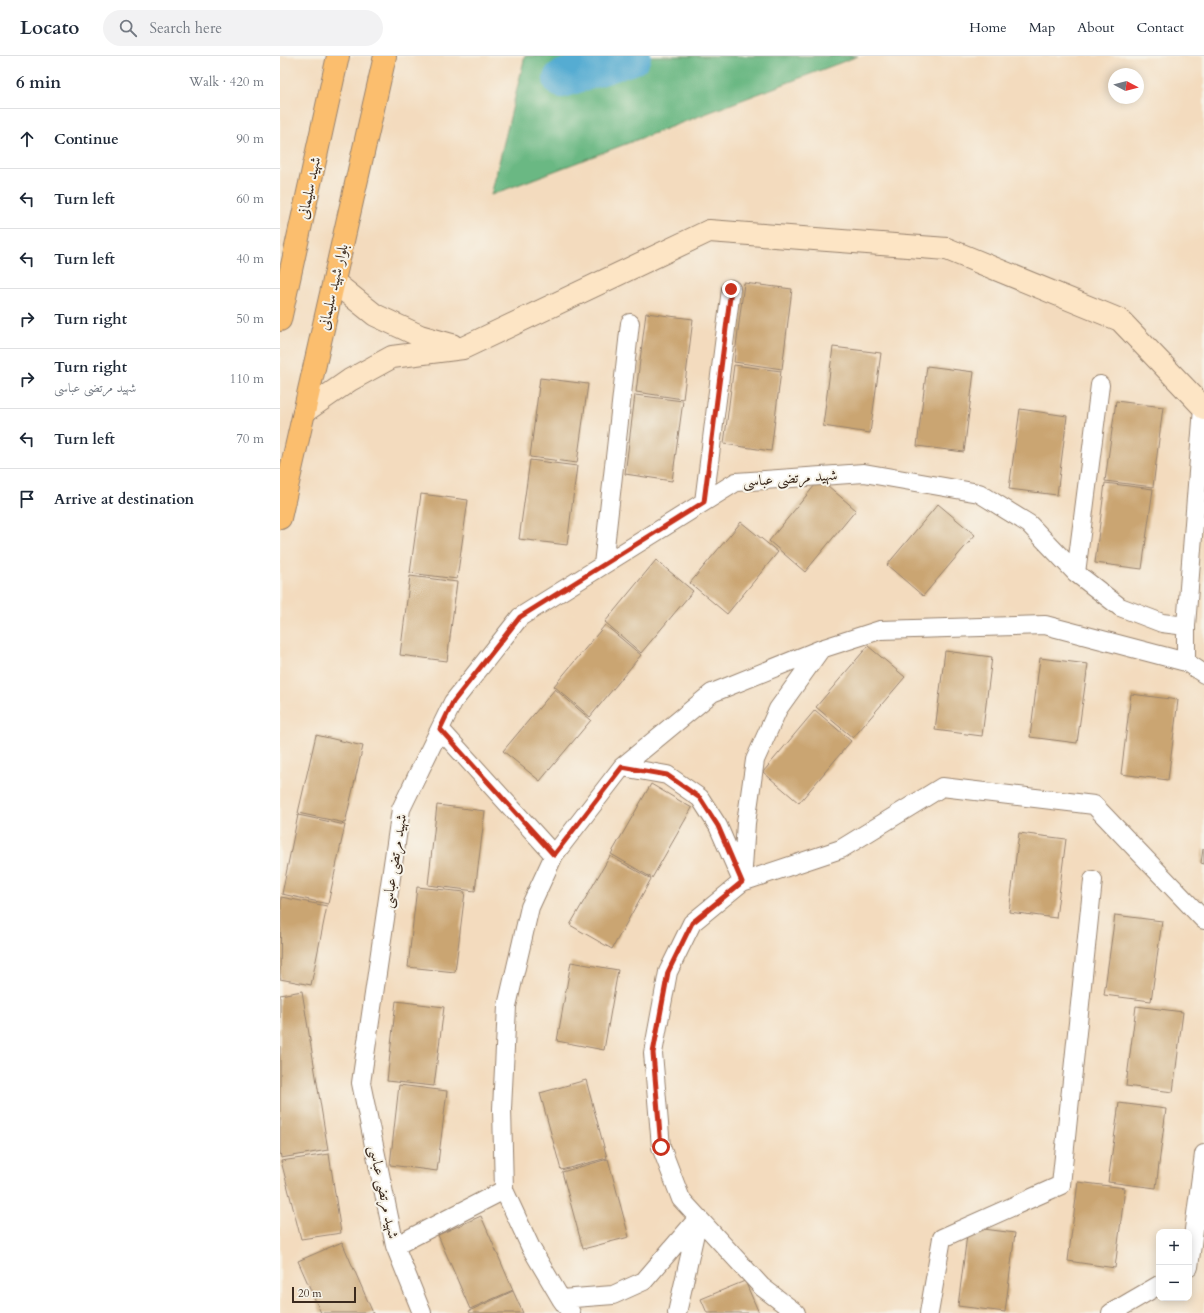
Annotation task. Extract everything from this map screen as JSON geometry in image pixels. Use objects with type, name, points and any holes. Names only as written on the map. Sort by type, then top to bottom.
[{"type":"main road","name":"شهید سلیمانی","points":[[280,320],[338,56]]},
{"type":"main road","name":"بلوار شهید سلیمانی","points":[[280,518],[385,56]]},
{"type":"street","points":[[304,412],[350,380],[392,357],[463,348],[709,231],[947,249],[1120,320],[1204,408],[1186,626],[1186,662]]},
{"type":"street","points":[[334,282],[375,315],[420,336],[463,348]]},
{"type":"street","points":[[704,502],[731,289]]},
{"type":"street","points":[[603,565],[630,323]]},
{"type":"street","points":[[1076,573],[1100,385]]},
{"type":"street","name":"شهید مرتضی عباسی","points":[[422,1313],[395,1246],[361,1083],[402,809],[453,702],[520,617],[736,482],[864,473],[980,493],[1029,524],[1076,573],[1120,607],[1162,623],[1186,626]]},
{"type":"street","points":[[698,1218],[644,1281],[613,1295],[566,1306],[531,1248],[504,1190],[502,1109],[507,1006],[530,907],[554,855],[622,767],[712,693],[821,649],[880,630],[1045,625],[1186,662],[1204,674]]},
{"type":"street","points":[[742,882],[746,823],[755,760],[778,708],[821,649]]},
{"type":"street","points":[[440,729],[554,855]]},
{"type":"street","points":[[622,767],[667,775],[700,798],[718,826],[742,882]]},
{"type":"street","points":[[796,1313],[762,1288],[681,1199],[661,1147],[653,1053],[668,972],[692,923],[742,882],[841,849],[942,787],[1094,805],[1204,920]]},
{"type":"street","points":[[929,1313],[942,1238],[1061,1186],[1093,880]]},
{"type":"street","points":[[1189,1265],[1204,1154]]},
{"type":"street","points":[[395,1246],[504,1190]]},
{"type":"street","points":[[677,1313],[698,1218]]},
{"type":"street","points":[[1192,1267],[1204,1269]]},
{"type":"street","points":[[1111,1313],[1156,1287]]},
{"type":"green space","points":[[525,56],[858,56],[491,195]]},
{"type":"building","points":[[744,283],[792,289],[782,369],[734,362]]},
{"type":"building","points":[[646,313],[693,319],[683,399],[636,392]]},
{"type":"building","points":[[833,347],[881,353],[870,433],[823,426]]},
{"type":"building","points":[[734,365],[781,371],[771,451],[724,444]]},
{"type":"building","points":[[927,366],[974,372],[964,452],[917,446]]},
{"type":"building","points":[[540,378],[588,384],[577,463],[530,457]]},
{"type":"building","points":[[635,395],[683,401],[672,481],[625,474]]},
{"type":"building","points":[[1116,401],[1163,407],[1153,487],[1105,481]]},
{"type":"building","points":[[1020,409],[1067,416],[1057,495],[1009,489]]},
{"type":"building","points":[[530,460],[577,466],[567,545],[519,539]]},
{"type":"building","points":[[820,479],[856,510],[805,572],[769,541]]},
{"type":"building","points":[[1105,483],[1153,489],[1142,569],[1095,563]]},
{"type":"building","points":[[421,494],[468,500],[457,579],[410,573]]},
{"type":"building","points":[[938,504],[975,535],[923,596],[887,565]]},
{"type":"building","points":[[741,522],[778,552],[727,614],[690,583]]},
{"type":"building","points":[[656,560],[693,591],[641,653],[605,622]]},
{"type":"building","points":[[410,576],[457,582],[447,661],[400,655]]},
{"type":"building","points":[[605,625],[641,655],[590,717],[554,686]]},
{"type":"building","points":[[868,646],[905,677],[853,738],[816,707]]},
{"type":"building","points":[[945,651],[992,657],[982,736],[935,730]]},
{"type":"building","points":[[1040,658],[1088,664],[1077,743],[1030,737]]},
{"type":"building","points":[[555,689],[591,720],[540,781],[503,751]]},
{"type":"building","points":[[1131,694],[1178,700],[1168,780],[1121,774]]},
{"type":"building","points":[[815,710],[851,741],[799,803],[763,772]]},
{"type":"building","points":[[316,735],[363,746],[345,823],[298,813]]},
{"type":"building","points":[[651,784],[692,808],[652,878],[611,854]]},
{"type":"building","points":[[437,805],[485,811],[475,891],[428,885]]},
{"type":"building","points":[[298,815],[345,825],[328,904],[282,894]]},
{"type":"building","points":[[1019,833],[1066,839],[1056,918],[1009,912]]},
{"type":"building","points":[[1203,849],[1204,850],[1204,864],[1201,863]]},
{"type":"building","points":[[610,856],[651,879],[612,949],[570,925]]},
{"type":"building","points":[[417,887],[465,892],[455,972],[408,967]]},
{"type":"building","points":[[281,897],[327,906],[311,985],[280,979]]},
{"type":"building","points":[[1115,915],[1162,921],[1151,1001],[1104,995]]},
{"type":"building","points":[[571,962],[618,970],[604,1050],[557,1041]]},
{"type":"building","points":[[302,991],[328,1150],[281,1158],[280,995]]},
{"type":"building","points":[[396,1001],[444,1007],[434,1086],[387,1081]]},
{"type":"building","points":[[1136,1006],[1183,1012],[1173,1092],[1126,1086]]},
{"type":"building","points":[[586,1080],[607,1158],[561,1170],[540,1093]]},
{"type":"building","points":[[399,1085],[447,1091],[437,1171],[390,1165]]},
{"type":"building","points":[[1119,1103],[1166,1109],[1156,1188],[1108,1182]]},
{"type":"building","points":[[329,1154],[341,1233],[301,1239],[281,1161]]},
{"type":"building","points":[[608,1159],[629,1237],[583,1249],[562,1172]]},
{"type":"building","points":[[1078,1182],[1125,1188],[1115,1268],[1068,1261]]},
{"type":"building","points":[[481,1216],[513,1290],[470,1309],[438,1235]]},
{"type":"building","points":[[968,1227],[1015,1233],[1005,1312],[958,1306]]},
{"type":"building","points":[[342,1242],[373,1313],[321,1313],[298,1261]]},
{"type":"building","points":[[745,1281],[759,1313],[707,1313],[701,1299]]},
{"type":"building","points":[[513,1291],[523,1313],[470,1313],[469,1311]]},
{"type":"waterway","points":[[562,79],[632,56]]},
{"type":"route","points":[[661,1147],[653,1053],[668,972],[692,923],[742,882],[718,826],[700,798],[667,775],[622,767],[554,855],[440,729],[453,702],[520,617],[704,502],[731,289]]}]
